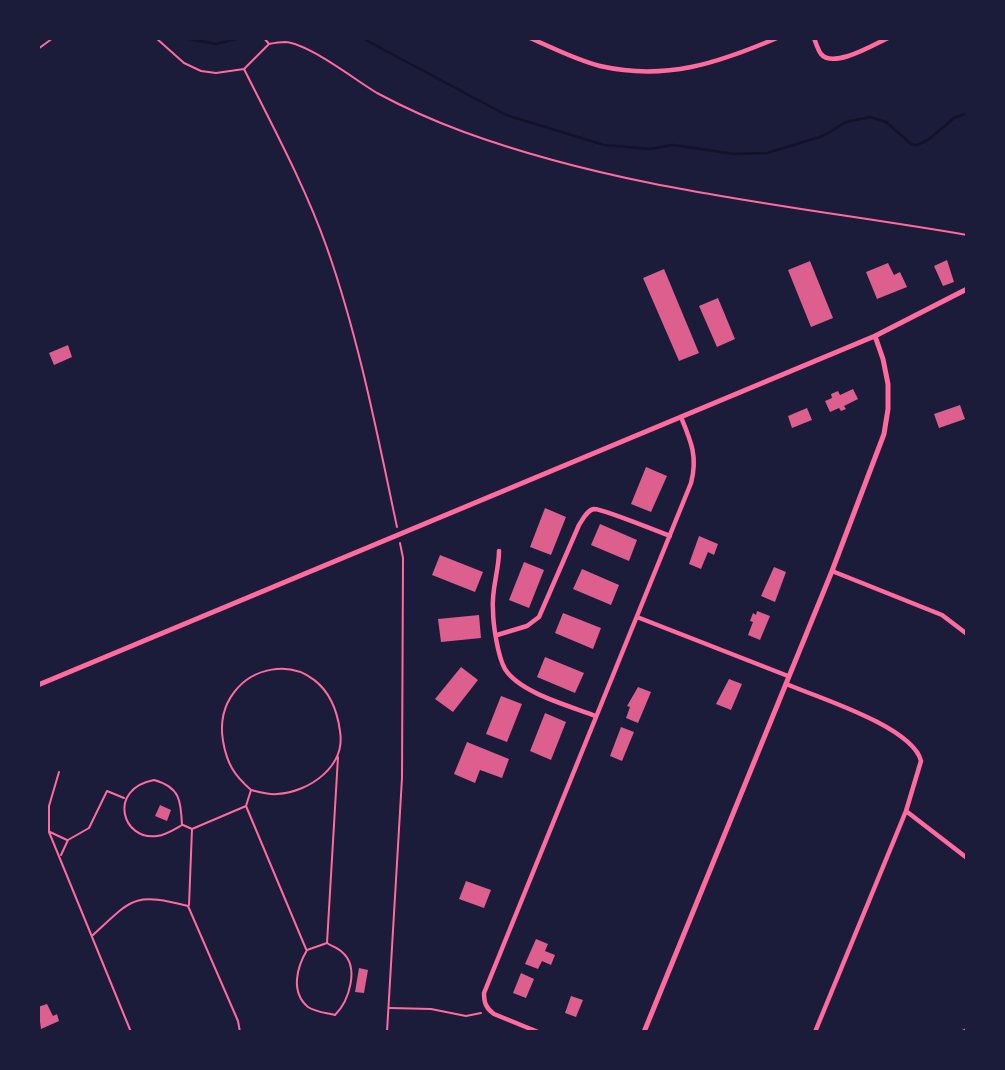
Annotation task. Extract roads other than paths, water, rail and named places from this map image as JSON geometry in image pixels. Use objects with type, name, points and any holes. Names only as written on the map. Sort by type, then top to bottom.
[{"type":"street","points":[[530,38],[600,66],[654,71],[710,64],[777,38]]},
{"type":"street","points":[[814,38],[820,53],[828,60],[838,60],[888,38]]},
{"type":"street","points":[[38,685],[875,335],[967,289]]},
{"type":"street","points":[[644,1031],[832,571],[884,434],[888,384],[875,335]]},
{"type":"street","points":[[538,1031],[488,1009],[484,1002],[484,993],[691,483],[694,448],[681,415]]},
{"type":"street","points":[[497,635],[527,626],[539,617],[574,534],[588,512],[594,509],[606,512],[670,536]]},
{"type":"street","points":[[499,551],[492,611],[502,663],[517,682],[547,698],[596,716]]},
{"type":"street","points":[[832,571],[942,615],[967,634]]},
{"type":"street","points":[[637,617],[788,676]]},
{"type":"street","points":[[786,684],[902,734],[919,754],[921,761],[906,811],[816,1031]]},
{"type":"street","points":[[906,811],[967,858]]},
{"type":"lane","points":[[327,943],[341,735],[337,708],[323,686],[305,672],[282,667],[259,673],[239,686],[224,708],[221,731],[225,753],[235,776],[251,790],[276,794],[302,789],[323,777],[338,756]]},
{"type":"lane","points":[[59,772],[49,806],[49,832],[131,1031]]},
{"type":"lane","points":[[182,825],[181,801],[175,790],[166,783],[154,780],[143,782],[132,788],[125,798],[126,818],[139,833],[148,836],[159,836],[182,825],[192,829],[246,806]]},
{"type":"lane","points":[[251,790],[246,806],[307,950]]},
{"type":"lane","points":[[60,856],[68,840],[89,828],[107,791],[125,798]]},
{"type":"lane","points":[[192,829],[188,906],[240,1031]]},
{"type":"lane","points":[[49,832],[68,840]]},
{"type":"lane","points":[[92,936],[118,910],[135,901],[149,898],[188,906]]},
{"type":"lane","points":[[327,943],[343,953],[350,965],[350,986],[345,1004],[335,1015],[309,1007],[300,997],[296,982],[307,950],[327,943]]},
{"type":"waterway","points":[[184,38],[216,44],[240,38]]},
{"type":"waterway","points":[[362,38],[506,115],[604,145],[650,149],[673,145],[735,154],[767,153],[823,136],[846,122],[870,117],[886,122],[911,144],[917,145],[928,140],[954,118],[967,113]]}]
